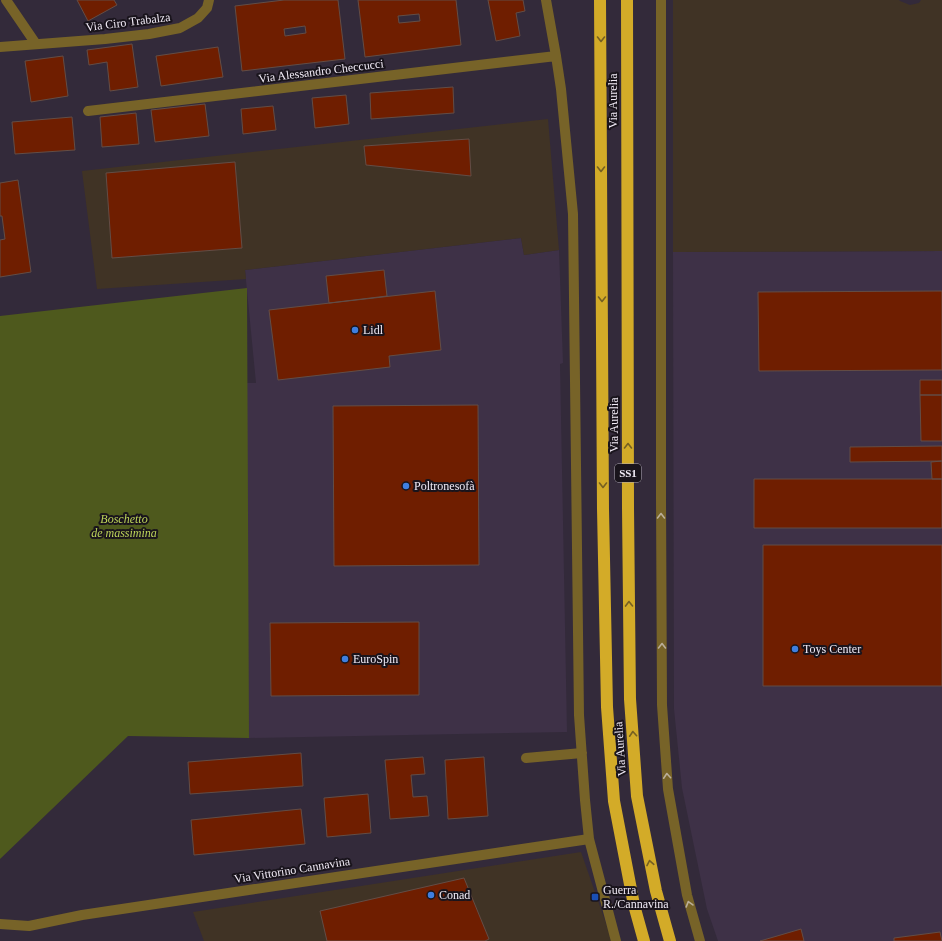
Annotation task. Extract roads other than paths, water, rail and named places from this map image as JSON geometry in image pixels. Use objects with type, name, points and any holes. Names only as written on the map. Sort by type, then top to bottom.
[{"type":"highway","name":"Via Aurelia","points":[[600,0],[603,509],[607,707],[614,801],[634,905],[644,941]]},
{"type":"highway","name":"Via Aurelia","points":[[627,0],[630,699],[637,796],[656,891],[670,941]]},
{"type":"street","points":[[6,0],[36,44]]},
{"type":"street","name":"Via Ciro Trabalza","points":[[0,47],[149,34],[180,28],[198,18],[207,8],[209,0]]},
{"type":"street","points":[[546,0],[561,89],[573,214],[579,715],[589,839],[616,941]]},
{"type":"street","points":[[660,0],[662,705],[668,788],[687,895],[700,941]]},
{"type":"street","name":"Via Alessandro Checcucci","points":[[88,111],[556,56]]},
{"type":"street","points":[[526,758],[582,753]]},
{"type":"street","name":"Via Vittorino Cannavina","points":[[0,924],[29,926],[82,915],[589,839]]},
{"type":"place","name":"Lidl","points":[[355,330]]},
{"type":"place","name":"Poltronesofà","points":[[406,486]]},
{"type":"place","name":"Toys Center","points":[[795,649]]},
{"type":"place","name":"EuroSpin","points":[[345,659]]},
{"type":"place","name":"Conad","points":[[431,895]]},
{"type":"place","name":"Guerra R./Cannavina","points":[[595,897]]},
{"type":"park label","name":"Boschetto de massimina","points":[[124,526]]}]
